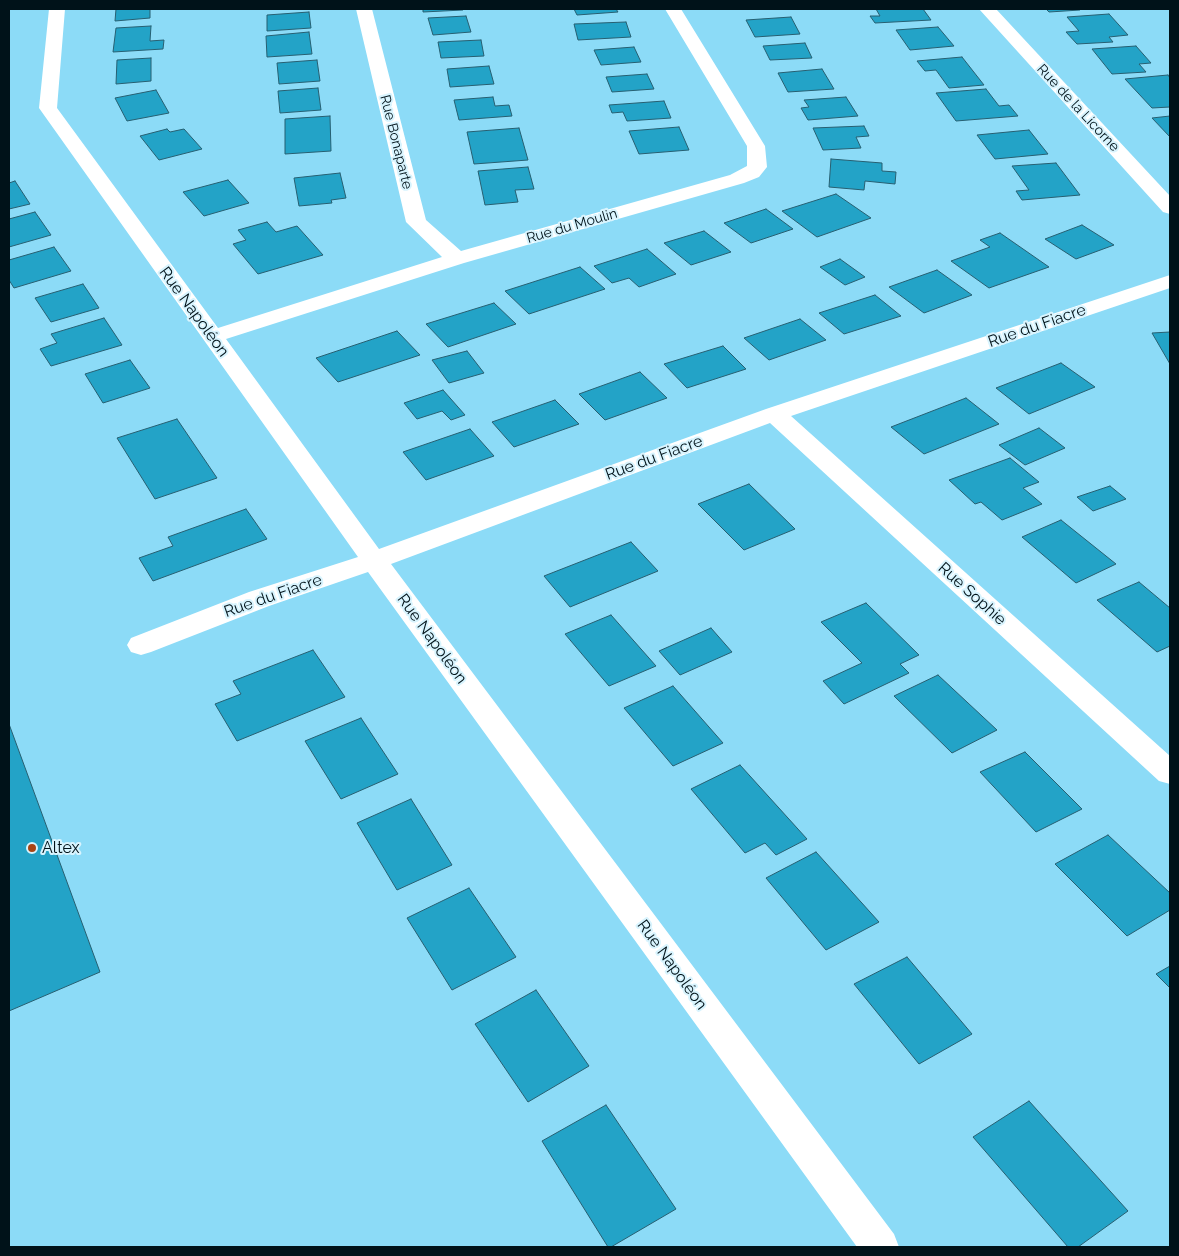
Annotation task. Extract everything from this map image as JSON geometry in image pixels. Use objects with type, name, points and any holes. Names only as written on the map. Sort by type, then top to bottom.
[{"type":"street","name":"Rue Napoléon","points":[[57,9],[48,108],[374,561],[880,1247]]},
{"type":"street","name":"Rue Bonaparte","points":[[364,9],[416,222],[457,259]]},
{"type":"street","name":"Rue du Moulin","points":[[211,337],[457,259],[737,179],[752,173],[758,167],[756,146],[673,9]]},
{"type":"street","name":"Rue de la Licorne","points":[[987,9],[1170,208]]},
{"type":"street","name":"Rue du Fiacre","points":[[141,645],[259,599],[374,561],[774,414],[1170,281]]},
{"type":"street","name":"Rue Sophie","points":[[774,414],[1170,773]]},
{"type":"building","points":[[116,9],[150,9],[150,18],[115,21]]},
{"type":"building","points":[[423,9],[463,9],[463,10],[423,12]]},
{"type":"building","points":[[574,9],[616,9],[618,12],[577,15]]},
{"type":"building","points":[[876,9],[923,9],[931,20],[875,23],[870,16],[880,16]]},
{"type":"building","points":[[1046,9],[1080,9],[1080,10],[1049,12]]},
{"type":"building","points":[[309,12],[311,28],[267,31],[267,15]]},
{"type":"building","points":[[1109,14],[1128,35],[1109,37],[1113,42],[1077,44],[1066,32],[1079,31],[1067,17]]},
{"type":"building","points":[[466,16],[471,32],[433,35],[428,18]]},
{"type":"building","points":[[791,17],[800,34],[755,37],[746,20]]},
{"type":"building","points":[[626,22],[631,37],[578,40],[574,24]]},
{"type":"building","points":[[151,26],[150,41],[164,40],[163,49],[113,52],[116,28]]},
{"type":"building","points":[[938,27],[954,46],[910,50],[896,30]]},
{"type":"building","points":[[309,32],[312,54],[267,57],[266,36]]},
{"type":"building","points":[[481,40],[484,56],[441,58],[438,42]]},
{"type":"building","points":[[805,43],[812,58],[770,60],[763,46]]},
{"type":"building","points":[[1136,46],[1151,63],[1139,64],[1146,72],[1112,74],[1092,49]]},
{"type":"building","points":[[634,47],[641,62],[601,65],[594,50]]},
{"type":"building","points":[[962,57],[984,85],[949,88],[936,70],[925,71],[917,61]]},
{"type":"building","points":[[151,58],[151,81],[116,84],[117,60]]},
{"type":"building","points":[[317,60],[320,81],[279,84],[277,63]]},
{"type":"building","points":[[489,66],[494,84],[450,87],[447,69]]},
{"type":"building","points":[[822,69],[834,89],[788,92],[778,73]]},
{"type":"building","points":[[647,74],[654,89],[612,92],[606,77]]},
{"type":"building","points":[[1168,75],[1170,78],[1170,107],[1152,108],[1125,79]]},
{"type":"building","points":[[318,88],[321,110],[280,113],[278,91]]},
{"type":"building","points":[[986,89],[999,106],[1009,105],[1018,116],[956,121],[936,93]]},
{"type":"building","points":[[156,90],[169,113],[127,121],[115,98]]},
{"type":"building","points":[[493,97],[495,106],[509,105],[512,116],[459,120],[454,100]]},
{"type":"building","points":[[846,97],[858,116],[808,120],[801,108],[809,107],[804,100]]},
{"type":"building","points":[[664,101],[671,118],[627,121],[623,112],[612,113],[609,105]]},
{"type":"building","points":[[330,116],[331,151],[285,154],[285,119]]},
{"type":"building","points":[[1170,116],[1170,137],[1152,118]]},
{"type":"building","points":[[864,126],[869,136],[856,137],[861,148],[823,150],[813,128]]},
{"type":"building","points":[[679,127],[689,150],[639,154],[629,131]]},
{"type":"building","points":[[519,128],[528,160],[474,164],[467,132]]},
{"type":"building","points":[[167,129],[170,132],[184,129],[202,149],[159,160],[140,136]]},
{"type":"building","points":[[1029,130],[1048,154],[995,159],[977,135]]},
{"type":"building","points":[[831,159],[882,163],[882,171],[896,172],[895,184],[865,181],[864,190],[829,187]]},
{"type":"building","points":[[1056,163],[1080,195],[1022,200],[1016,191],[1029,190],[1012,166]]},
{"type":"building","points":[[528,167],[534,189],[515,190],[518,202],[485,205],[478,171]]},
{"type":"building","points":[[340,173],[346,198],[331,200],[332,203],[299,206],[294,178]]},
{"type":"building","points":[[228,180],[249,203],[204,216],[183,192]]},
{"type":"building","points":[[15,181],[30,204],[9,209],[9,183]]},
{"type":"building","points":[[836,194],[871,218],[817,237],[782,211]]},
{"type":"building","points":[[766,209],[793,229],[751,243],[724,223]]},
{"type":"building","points":[[35,212],[51,235],[9,247],[9,219]]},
{"type":"building","points":[[267,222],[276,232],[297,226],[323,255],[258,274],[233,244],[246,240],[238,230]]},
{"type":"building","points":[[1082,225],[1114,245],[1076,259],[1045,239]]},
{"type":"building","points":[[704,231],[731,252],[691,265],[664,243]]},
{"type":"building","points":[[1000,233],[1049,267],[989,288],[951,261],[990,247],[980,240]]},
{"type":"building","points":[[54,247],[71,271],[14,288],[9,280],[9,260]]},
{"type":"building","points":[[647,249],[676,274],[639,287],[629,278],[612,283],[594,266]]},
{"type":"building","points":[[840,259],[865,277],[845,285],[820,267]]},
{"type":"building","points":[[580,267],[605,289],[529,314],[505,291]]},
{"type":"building","points":[[937,270],[972,295],[924,313],[889,287]]},
{"type":"building","points":[[83,284],[99,308],[51,322],[35,298]]},
{"type":"building","points":[[875,295],[901,316],[844,334],[819,313]]},
{"type":"building","points":[[494,303],[516,324],[448,347],[426,324]]},
{"type":"building","points":[[104,318],[122,345],[51,366],[40,349],[57,343],[51,334]]},
{"type":"building","points":[[800,319],[826,340],[769,360],[744,338]]},
{"type":"building","points":[[397,331],[420,355],[338,382],[316,358]]},
{"type":"building","points":[[1170,332],[1170,364],[1152,333]]},
{"type":"building","points":[[723,346],[746,369],[687,388],[664,364]]},
{"type":"building","points":[[467,351],[484,373],[449,383],[432,360]]},
{"type":"building","points":[[130,360],[150,388],[103,403],[85,374]]},
{"type":"building","points":[[1061,363],[1095,387],[1029,414],[996,388]]},
{"type":"building","points":[[640,372],[667,398],[605,420],[579,394]]},
{"type":"building","points":[[443,390],[465,415],[451,420],[442,411],[417,419],[404,403]]},
{"type":"building","points":[[966,398],[999,424],[924,454],[891,427]]},
{"type":"building","points":[[555,400],[579,424],[514,447],[492,422]]},
{"type":"building","points":[[177,419],[217,478],[155,499],[117,438]]},
{"type":"building","points":[[1039,428],[1065,448],[1025,465],[999,445]]},
{"type":"building","points":[[470,429],[494,456],[426,480],[403,452]]},
{"type":"building","points":[[1010,458],[1039,482],[1023,488],[1042,504],[1002,520],[981,502],[975,504],[949,480]]},
{"type":"building","points":[[749,484],[795,529],[744,550],[698,504]]},
{"type":"building","points":[[1110,486],[1126,499],[1093,511],[1077,497]]},
{"type":"building","points":[[246,509],[267,539],[153,581],[139,558],[173,546],[168,537]]},
{"type":"building","points":[[1061,520],[1116,564],[1076,583],[1022,537]]},
{"type":"building","points":[[631,542],[658,571],[570,607],[544,576]]},
{"type":"building","points":[[1139,582],[1170,608],[1170,646],[1157,652],[1097,600]]},
{"type":"building","points":[[866,603],[919,655],[900,664],[909,673],[844,704],[823,681],[862,663],[821,622]]},
{"type":"building","points":[[611,615],[656,666],[609,686],[565,634]]},
{"type":"building","points":[[711,628],[732,652],[680,675],[659,651]]},
{"type":"building","points":[[313,650],[345,697],[237,741],[215,704],[241,694],[233,681]]},
{"type":"building","points":[[938,675],[997,730],[952,753],[894,696]]},
{"type":"building","points":[[673,686],[723,743],[673,766],[624,708]]},
{"type":"building","points":[[361,718],[398,774],[341,799],[305,741]]},
{"type":"building","name":"Altex","points":[[9,724],[100,972],[9,1011]]},
{"type":"building","points":[[1025,752],[1082,809],[1036,832],[980,772]]},
{"type":"building","points":[[740,765],[807,839],[776,855],[765,843],[745,853],[691,789]]},
{"type":"building","points":[[411,799],[452,865],[397,890],[357,823]]},
{"type":"building","points":[[1108,835],[1170,893],[1170,910],[1127,936],[1055,864]]},
{"type":"building","points":[[816,852],[879,922],[826,950],[766,878]]},
{"type":"building","points":[[469,888],[516,957],[452,990],[407,918]]},
{"type":"building","points":[[907,957],[972,1034],[919,1064],[854,984]]},
{"type":"building","points":[[1170,966],[1170,988],[1156,974]]},
{"type":"building","points":[[536,990],[589,1066],[528,1102],[475,1024]]},
{"type":"building","points":[[1029,1101],[1128,1211],[1078,1247],[1068,1247],[973,1137]]},
{"type":"building","points":[[606,1105],[676,1209],[611,1247],[608,1247],[542,1141]]},
{"type":"place","name":"Altex","points":[[32,848]]}]
